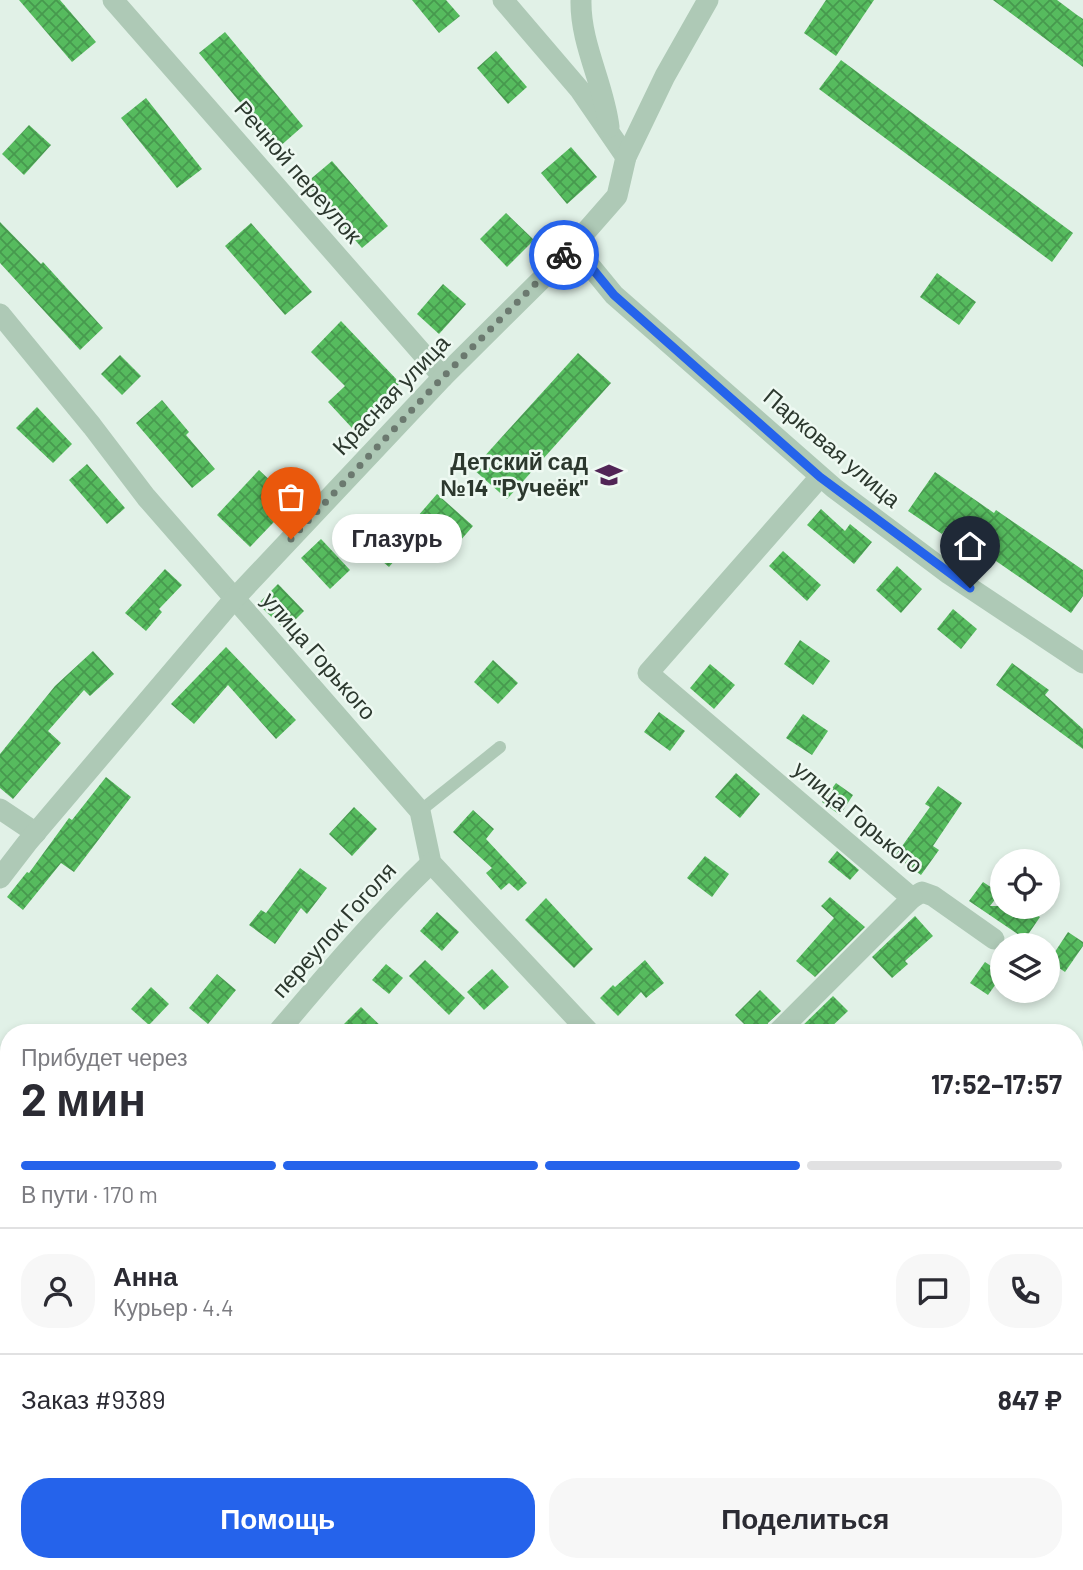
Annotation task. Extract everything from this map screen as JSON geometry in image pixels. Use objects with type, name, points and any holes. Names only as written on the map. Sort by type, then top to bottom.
[{"type":"street","name":"Речной переулок","points":[[113,0],[443,377]]},
{"type":"street","points":[[503,0],[580,90],[626,158]]},
{"type":"street","points":[[580,0],[584,37],[606,106],[609,133]]},
{"type":"street","points":[[626,158],[665,76],[708,0]]},
{"type":"street","name":"Красная улица","points":[[0,878],[234,599],[617,196],[626,158]]},
{"type":"street","name":"Парковая улица","points":[[573,245],[614,295],[820,477],[949,574],[1083,663]]},
{"type":"street","name":"улица Горького","points":[[0,313],[92,425],[145,497],[420,811],[431,863]]},
{"type":"street","name":"улица Горького","points":[[820,477],[648,673],[912,898]]},
{"type":"street","points":[[0,809],[36,833]]},
{"type":"street","points":[[431,863],[582,1024]]},
{"type":"street","name":"переулок Гоголя","points":[[285,1024],[340,958],[431,863]]},
{"type":"street","name":"улица Горького","points":[[786,1024],[912,898],[922,892],[933,896],[990,936]]},
{"type":"lane","points":[[420,811],[500,747]]},
{"type":"building","points":[[19,0],[60,0],[96,42],[72,62]]},
{"type":"building","points":[[412,0],[446,0],[460,16],[439,33]]},
{"type":"building","points":[[826,0],[874,0],[836,56],[804,33]]},
{"type":"building","points":[[993,0],[1057,0],[1083,19],[1083,67]]},
{"type":"building","points":[[225,32],[303,126],[278,148],[199,53]]},
{"type":"building","points":[[496,51],[527,87],[508,104],[477,68]]},
{"type":"building","points":[[841,60],[1073,233],[1052,262],[819,89]]},
{"type":"building","points":[[146,98],[202,169],[177,188],[121,118]]},
{"type":"building","points":[[29,125],[51,145],[24,175],[2,154]]},
{"type":"building","points":[[571,147],[597,177],[567,204],[541,173]]},
{"type":"building","points":[[332,161],[388,226],[362,248],[306,183]]},
{"type":"building","points":[[506,213],[534,240],[507,267],[480,239]]},
{"type":"building","points":[[0,222],[41,264],[43,262],[103,328],[80,350],[0,263]]},
{"type":"building","points":[[251,223],[312,292],[285,315],[225,246]]},
{"type":"building","points":[[937,273],[976,302],[959,325],[920,297]]},
{"type":"building","points":[[443,284],[466,304],[439,334],[417,314]]},
{"type":"building","points":[[341,321],[400,383],[352,428],[328,402],[345,386],[311,352]]},
{"type":"building","points":[[578,353],[611,383],[507,499],[473,469]]},
{"type":"building","points":[[120,355],[141,376],[122,395],[101,374]]},
{"type":"building","points":[[162,400],[189,432],[186,435],[215,469],[192,488],[136,423]]},
{"type":"building","points":[[37,407],[72,444],[53,463],[16,428]]},
{"type":"building","points":[[87,464],[125,508],[107,524],[69,480]]},
{"type":"building","points":[[259,470],[293,502],[250,547],[217,515]]},
{"type":"building","points":[[935,472],[1083,570],[1083,596],[1071,613],[947,527],[942,534],[908,511]]},
{"type":"building","points":[[437,494],[473,526],[447,556],[411,524]]},
{"type":"building","points":[[821,509],[845,531],[850,524],[872,542],[854,564],[807,525]]},
{"type":"building","points":[[380,523],[407,546],[389,567],[362,544]]},
{"type":"building","points":[[321,539],[350,570],[330,589],[301,558]]},
{"type":"building","points":[[783,551],[821,585],[807,601],[769,566]]},
{"type":"building","points":[[897,566],[922,589],[901,613],[876,590]]},
{"type":"building","points":[[165,569],[182,585],[159,609],[162,612],[146,631],[125,613]]},
{"type":"building","points":[[278,584],[304,611],[285,630],[258,604]]},
{"type":"building","points":[[953,609],[977,629],[961,649],[937,629]]},
{"type":"building","points":[[800,640],[830,661],[813,685],[784,664]]},
{"type":"building","points":[[226,647],[296,720],[276,739],[228,685],[194,724],[171,704]]},
{"type":"building","points":[[93,651],[114,674],[90,696],[84,690],[48,731],[61,743],[13,799],[0,788],[0,754],[55,686]]},
{"type":"building","points":[[493,660],[518,683],[498,704],[474,682]]},
{"type":"building","points":[[1012,663],[1049,690],[1045,695],[1083,729],[1083,749],[996,685]]},
{"type":"building","points":[[710,664],[735,685],[714,709],[690,688]]},
{"type":"building","points":[[659,712],[685,731],[670,751],[644,732]]},
{"type":"building","points":[[803,714],[828,731],[812,755],[786,738]]},
{"type":"building","points":[[736,773],[760,794],[740,818],[715,797]]},
{"type":"building","points":[[106,777],[131,797],[74,872],[61,863],[23,910],[7,897],[27,872],[29,873],[69,818],[72,820]]},
{"type":"building","points":[[836,783],[853,795],[840,815],[822,802]]},
{"type":"building","points":[[938,786],[962,803],[933,846],[939,850],[921,875],[895,856],[930,807],[925,804]]},
{"type":"building","points":[[354,807],[377,829],[352,856],[329,834]]},
{"type":"building","points":[[473,810],[494,829],[486,839],[527,883],[518,891],[509,883],[501,890],[486,873],[492,868],[453,832]]},
{"type":"building","points":[[837,851],[859,870],[850,880],[828,862]]},
{"type":"building","points":[[705,856],[729,874],[712,897],[687,878]]},
{"type":"building","points":[[300,868],[327,888],[307,914],[301,908],[275,944],[249,925],[261,910],[266,913]]},
{"type":"building","points":[[983,882],[990,887],[990,915],[969,901]]},
{"type":"building","points":[[830,897],[865,927],[815,977],[796,961],[834,918],[821,906]]},
{"type":"building","points":[[546,898],[593,949],[574,968],[525,920]]},
{"type":"building","points":[[437,912],[459,932],[442,951],[420,931]]},
{"type":"building","points":[[915,916],[933,936],[905,961],[908,964],[892,978],[872,957]]},
{"type":"building","points":[[996,919],[1039,919],[1029,933],[1016,933]]},
{"type":"building","points":[[1068,932],[1083,942],[1065,972],[1060,969],[1060,944]]},
{"type":"building","points":[[425,960],[465,998],[449,1015],[409,976]]},
{"type":"building","points":[[645,960],[664,983],[646,998],[641,992],[618,1016],[600,998]]},
{"type":"building","points":[[985,962],[990,965],[988,995],[970,983]]},
{"type":"building","points":[[386,964],[403,978],[389,994],[372,980]]},
{"type":"building","points":[[492,969],[509,987],[484,1010],[467,992]]},
{"type":"building","points":[[217,974],[236,990],[208,1024],[189,1008]]},
{"type":"building","points":[[151,987],[169,1004],[150,1024],[131,1009]]},
{"type":"building","points":[[760,990],[781,1011],[768,1024],[744,1024],[735,1015]]},
{"type":"building","points":[[833,996],[848,1011],[834,1024],[804,1024]]},
{"type":"building","points":[[361,1007],[379,1024],[344,1024]]},
{"type":"way so far","points":[[291,539],[443,377],[564,255]]},
{"type":"place","name":"Детский сад №14 \"Ручеёк\"","points":[[609,475]]},
{"type":"place","name":"Глазурь","points":[[291,539]]},
{"type":"route","points":[[564,255],[573,245],[614,295],[820,477],[970,588]]}]
